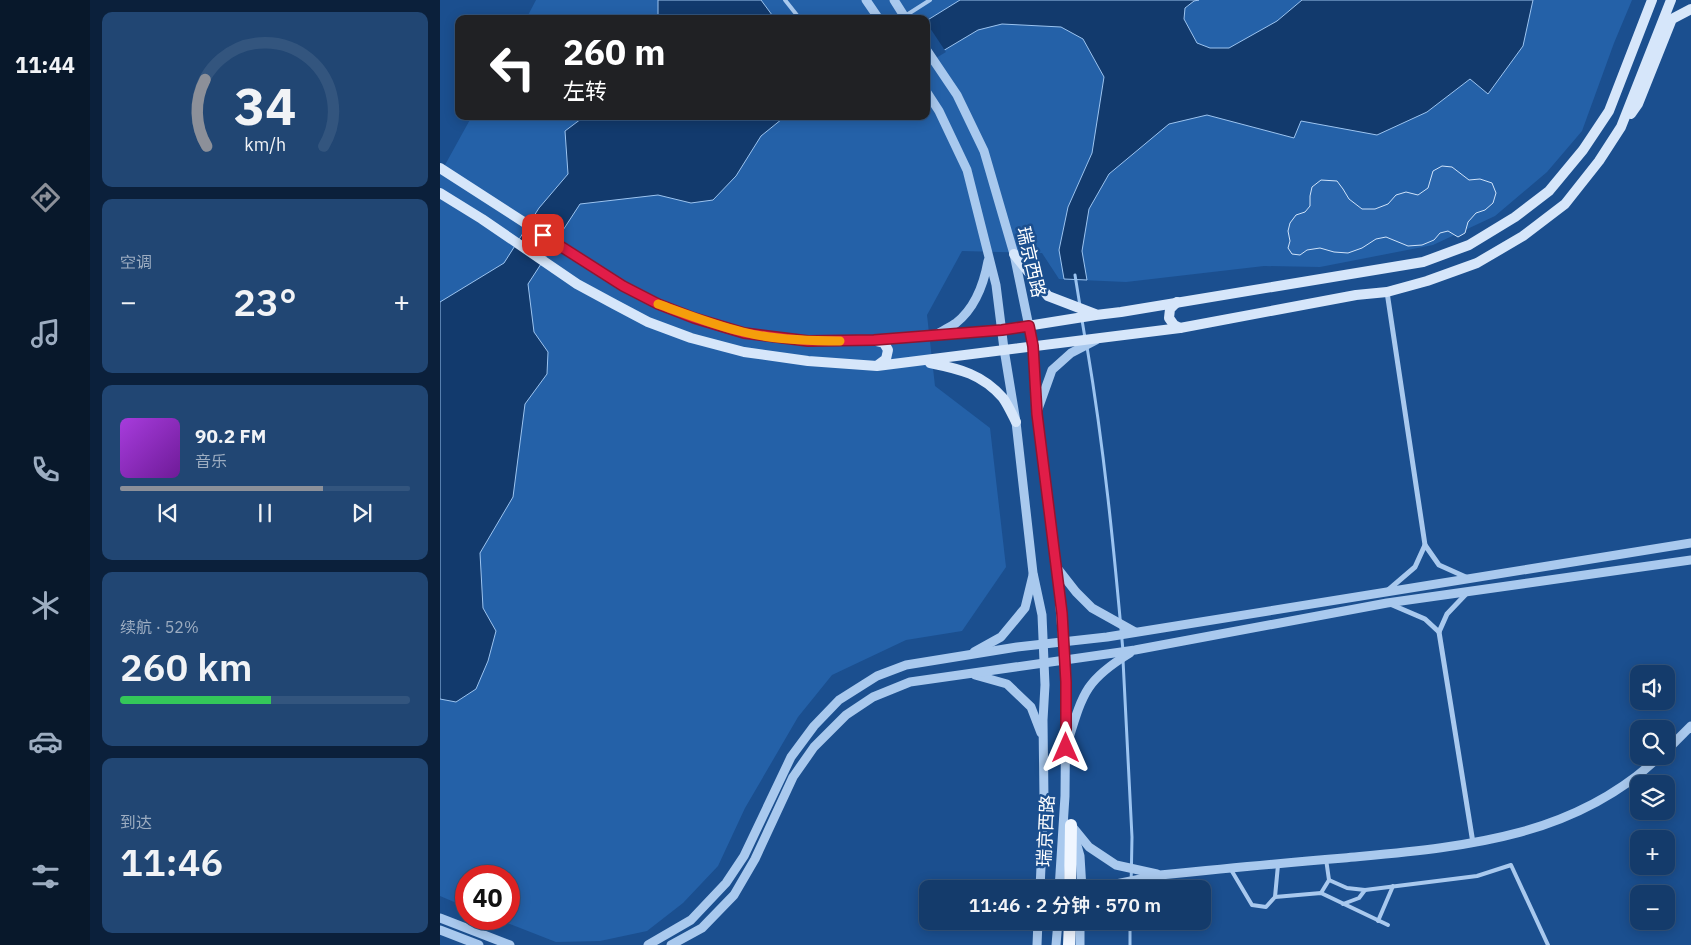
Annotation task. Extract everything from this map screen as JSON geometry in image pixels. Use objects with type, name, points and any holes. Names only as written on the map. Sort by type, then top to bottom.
[{"type":"main road","points":[[440,168],[623,286],[658,304],[694,318],[744,333],[808,341],[933,337],[1002,330],[1423,262],[1469,245],[1515,217],[1549,191],[1583,150],[1609,111],[1652,0]]},
{"type":"main road","points":[[1621,127],[1671,0]]},
{"type":"main road","points":[[440,193],[482,219],[577,284],[648,322],[691,338],[735,350],[808,361],[877,366],[1180,328],[1356,295],[1386,292],[1427,281],[1478,263],[1524,236],[1565,204],[1599,161],[1638,104],[1672,19],[1691,8]]},
{"type":"main road","points":[[1014,254],[1048,296],[1096,314]]},
{"type":"main road","points":[[1177,302],[1170,309],[1169,318],[1174,325],[1180,328]]},
{"type":"main road","points":[[874,340],[884,343],[888,350],[886,360],[877,366]]},
{"type":"main road","points":[[922,361],[953,367],[982,378],[1004,399],[1016,422]]},
{"type":"main road","points":[[1070,880],[1071,825]]},
{"type":"main road","points":[[1069,945],[1070,930]]},
{"type":"street","points":[[866,0],[876,15]]},
{"type":"street","points":[[896,2],[904,15]]},
{"type":"street","name":"瑞京西路","points":[[930,55],[957,95],[984,151],[1014,254],[1033,346],[1037,414],[1057,569],[1065,660],[1065,796],[1060,880]]},
{"type":"street","name":"瑞京西路","points":[[930,98],[939,111],[967,170],[996,285],[1016,422],[1033,573],[1042,615],[1046,685],[1040,880]]},
{"type":"street","points":[[933,337],[957,322],[972,304],[984,282],[989,259]]},
{"type":"street","points":[[1386,292],[1425,545],[1439,565],[1470,579]]},
{"type":"street","points":[[1037,414],[1052,370],[1071,353],[1099,338]]},
{"type":"street","points":[[671,945],[702,928],[734,895],[755,859],[793,777],[814,747],[846,715],[873,696],[910,682],[1139,649],[1470,579],[1691,543]]},
{"type":"street","points":[[1386,598],[1416,567],[1425,545]]},
{"type":"street","points":[[648,945],[691,920],[726,883],[744,856],[791,757],[814,726],[839,700],[877,676],[906,665],[1139,631],[1386,598],[1470,590],[1691,560]]},
{"type":"street","points":[[1057,569],[1092,608],[1139,631]]},
{"type":"street","points":[[968,656],[1001,637],[1025,608],[1033,573]]},
{"type":"street","points":[[1470,590],[1447,614],[1439,632],[1473,843]]},
{"type":"street","points":[[1386,598],[1425,619],[1439,632]]},
{"type":"street","points":[[1066,748],[1083,698],[1091,682],[1108,666],[1139,649]]},
{"type":"street","points":[[972,674],[1007,684],[1031,707],[1044,739]]},
{"type":"street","points":[[1675,742],[1691,726]]},
{"type":"street","points":[[1138,880],[1159,875],[1440,849],[1508,837],[1550,824],[1602,801],[1650,765]]},
{"type":"street","points":[[1065,796],[1080,856],[1081,880]]},
{"type":"street","points":[[1071,825],[1089,847],[1116,865],[1159,875]]},
{"type":"street","points":[[440,918],[510,945]]},
{"type":"street","points":[[440,930],[479,945]]},
{"type":"street","points":[[1037,945],[1038,930]]},
{"type":"street","points":[[1056,945],[1057,930]]},
{"type":"street","points":[[1080,930],[1080,945]]},
{"type":"lane","points":[[785,0],[797,15]]},
{"type":"lane","points":[[907,15],[930,0]]},
{"type":"lane","points":[[1321,893],[1329,880],[1326,859]]},
{"type":"lane","points":[[1230,868],[1252,906],[1266,907],[1275,897],[1278,864]]},
{"type":"lane","points":[[1329,880],[1347,888],[1365,890],[1476,876],[1511,865],[1548,945]]},
{"type":"lane","points":[[1378,921],[1393,886]]},
{"type":"lane","points":[[1343,904],[1359,898],[1365,890]]},
{"type":"lane","points":[[1275,897],[1321,893],[1388,925]]},
{"type":"shaded area","points":[[536,0],[1632,0],[1582,131],[1547,172],[1495,216],[1433,245],[1320,267],[1264,266],[1126,282],[1059,279],[1042,253],[962,251],[927,315],[935,386],[990,428],[1006,567],[962,631],[906,640],[832,675],[798,717],[745,808],[718,866],[683,903],[647,931],[600,941],[556,942],[520,928],[520,865],[455,865],[455,902],[440,896],[440,174],[470,120],[930,120],[930,15],[528,15]]},
{"type":"shaded area","points":[[658,0],[761,0],[772,15],[658,15]]},
{"type":"shaded area","points":[[960,0],[1199,0],[1194,1],[1185,8],[1184,19],[1197,43],[1210,48],[1229,48],[1277,21],[1302,0],[1533,0],[1523,46],[1488,94],[1470,79],[1427,112],[1377,135],[1301,121],[1294,138],[1207,115],[1169,124],[1109,174],[1089,209],[1082,251],[1087,280],[1064,279],[1059,250],[1068,207],[1092,153],[1104,77],[1083,39],[1061,27],[1002,24],[978,30],[930,59],[930,19]]},
{"type":"shaded area","points":[[580,120],[781,120],[761,136],[736,176],[713,200],[691,203],[658,195],[580,204],[528,284],[534,332],[548,352],[547,374],[525,404],[513,497],[480,553],[483,608],[496,631],[488,661],[476,689],[456,702],[440,699],[440,302],[504,263],[539,208],[568,174],[565,131]]},
{"type":"pier","points":[[930,28],[946,52],[930,62]]},
{"type":"building","points":[[1442,166],[1452,167],[1469,180],[1480,179],[1492,183],[1496,193],[1493,203],[1485,210],[1476,213],[1468,222],[1465,233],[1458,237],[1448,231],[1440,233],[1434,240],[1422,245],[1408,246],[1386,237],[1376,239],[1362,248],[1348,253],[1320,248],[1307,250],[1300,255],[1292,254],[1288,248],[1290,223],[1296,215],[1305,212],[1310,206],[1312,187],[1321,180],[1337,181],[1349,199],[1362,209],[1375,209],[1388,204],[1396,195],[1406,192],[1418,195],[1428,188],[1433,171]]},
{"type":"waterway","points":[[1075,275],[1080,306]]},
{"type":"waterway","points":[[1082,320],[1085,338]]},
{"type":"waterway","points":[[1087,347],[1099,423],[1123,651]]},
{"type":"waterway","points":[[1123,660],[1132,837],[1131,880]]},
{"type":"waterway","points":[[1130,930],[1130,945]]},
{"type":"slow traffic","points":[[658,304],[694,318],[744,333],[808,341],[840,341]]},
{"type":"route","points":[[543,235],[623,286],[658,304],[694,318],[744,333],[808,341],[874,340],[933,337],[1029,326],[1033,346],[1037,414],[1062,613],[1066,682],[1066,748]]}]
